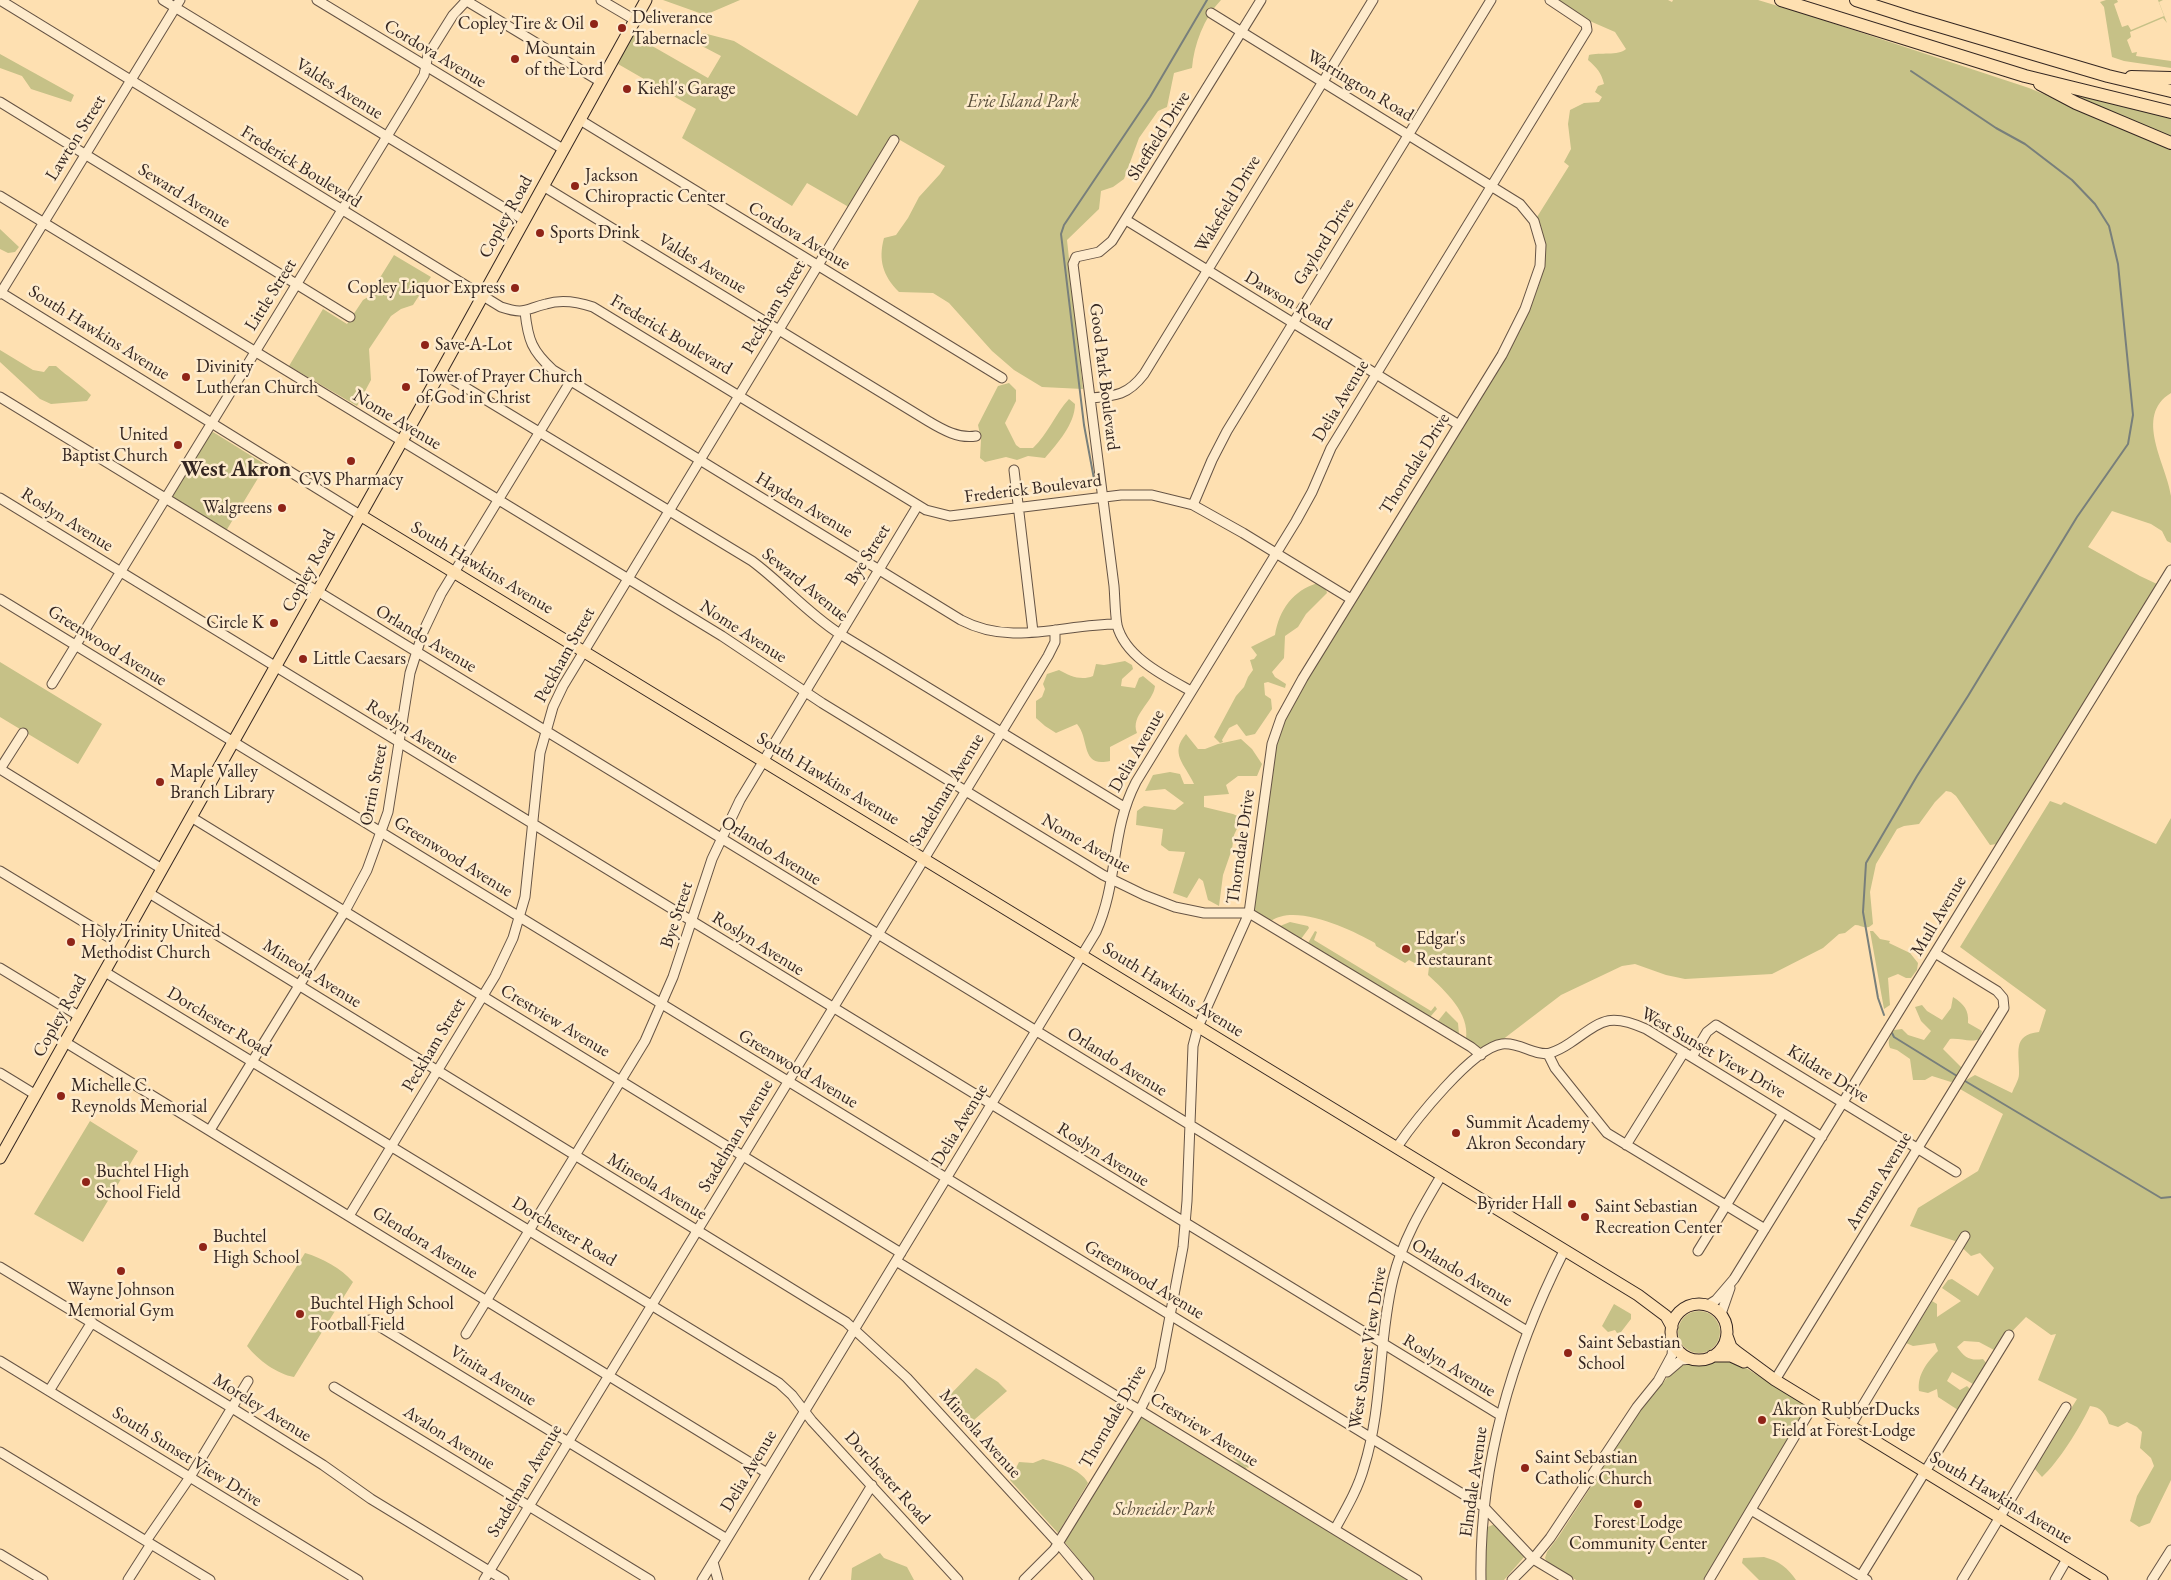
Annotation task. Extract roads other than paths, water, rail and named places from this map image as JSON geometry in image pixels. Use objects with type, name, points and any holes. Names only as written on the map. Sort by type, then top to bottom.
[{"type":"highway","points":[[1781,0],[2025,76],[2171,112]]},
{"type":"highway","points":[[1856,0],[2108,76],[2171,91]]},
{"type":"highway","points":[[2025,76],[2076,103],[2171,143]]},
{"type":"highway","points":[[2108,76],[2171,78]]},
{"type":"main road","name":"Copley Road","points":[[0,1158],[646,0]]},
{"type":"main road","name":"South Hawkins Avenue","points":[[360,514],[1638,1295],[1666,1316],[1672,1327]]},
{"type":"main road","name":"South Hawkins Avenue","points":[[1638,1295],[1673,1309],[1683,1309]]},
{"type":"main road","points":[[1695,1304],[1708,1305],[1721,1314],[1727,1328],[1727,1336],[1722,1348],[1712,1356],[1699,1360],[1692,1359],[1680,1352],[1673,1341],[1672,1327],[1676,1317],[1683,1309],[1695,1304]]},
{"type":"main road","name":"South Hawkins Avenue","points":[[1727,1336],[1731,1347],[1775,1380],[2102,1580]]},
{"type":"main road","name":"South Hawkins Avenue","points":[[1712,1356],[1731,1356],[1755,1366]]},
{"type":"street","name":"Frederick Boulevard","points":[[0,0],[501,307],[525,312],[551,302],[571,302],[593,307],[740,395],[918,506],[932,512],[950,516],[1121,494],[1152,494],[1193,505],[1351,599]]},
{"type":"street","name":"Valdes Avenue","points":[[163,0],[178,4],[387,138],[524,220]]},
{"type":"street","name":"Cordova Avenue","points":[[317,0],[563,149]]},
{"type":"street","name":"Little Street","points":[[52,684],[387,138],[421,81],[428,55],[453,15],[466,0]]},
{"type":"street","points":[[466,0],[601,82]]},
{"type":"street","points":[[601,0],[635,20]]},
{"type":"street","name":"Sheffield Drive","points":[[1074,271],[1074,260],[1076,257],[1099,252],[1112,241],[1261,0]]},
{"type":"street","name":"Wakefield Drive","points":[[1091,398],[1121,394],[1137,383],[1373,0]]},
{"type":"street","name":"Gaylord Drive","points":[[1193,505],[1212,460],[1227,431],[1491,0]]},
{"type":"street","name":"Delia Avenue","points":[[702,1580],[1083,955],[1102,919],[1112,880],[1117,835],[1124,807],[1136,782],[1307,501],[1331,448],[1588,27],[1550,0]]},
{"type":"street","name":"Lawton Street","points":[[0,293],[178,4]]},
{"type":"street","name":"Warrington Road","points":[[1211,13],[1492,186]]},
{"type":"street","name":"Seward Avenue","points":[[0,102],[350,317]]},
{"type":"street","name":"Cordova Avenue","points":[[580,120],[1002,378]]},
{"type":"street","name":"Peckham Street","points":[[349,1216],[438,1072],[508,951],[520,918],[528,880],[537,768],[545,731],[563,686],[583,650],[894,140]]},
{"type":"street","name":"Valdes Avenue","points":[[543,186],[941,428],[958,435],[976,436]]},
{"type":"street","name":"Thorndale Drive","points":[[1024,1580],[1054,1550],[1140,1410],[1160,1369],[1180,1267],[1185,1222],[1193,1046],[1198,1027],[1249,913],[1268,765],[1277,728],[1288,704],[1515,331],[1538,274],[1542,254],[1539,234],[1531,216],[1520,204],[1492,186]]},
{"type":"street","name":"Nome Avenue","points":[[0,196],[722,636],[804,692],[1112,880],[1161,902],[1182,909],[1214,914],[1249,913]]},
{"type":"street","name":"Dawson Road","points":[[1126,220],[1459,425]]},
{"type":"street","name":"Good Park Boulevard","points":[[1074,271],[1091,398],[1117,624],[1120,634],[1137,656],[1148,665],[1191,691]]},
{"type":"street","name":"South Hawkins Avenue","points":[[0,293],[360,514]]},
{"type":"street","name":"Hayden Avenue","points":[[525,312],[527,335],[532,346],[546,364],[570,382],[961,620],[978,628],[1007,634],[1117,624]]},
{"type":"street","name":"Seward Avenue","points":[[440,372],[764,570],[815,617],[840,634],[1124,807]]},
{"type":"street","name":"Orrin Street","points":[[210,1130],[345,911],[367,870],[382,833],[391,798],[404,702],[416,653],[437,602],[570,382]]},
{"type":"street","name":"Orlando Avenue","points":[[0,397],[1190,1127],[1527,1331]]},
{"type":"street","points":[[1014,470],[1033,632]]},
{"type":"street","name":"Roslyn Avenue","points":[[0,498],[833,1009],[1185,1222],[1383,1346],[1500,1415]]},
{"type":"street","name":"Bye Street","points":[[466,1334],[645,1041],[662,1004],[721,839],[740,800],[918,506]]},
{"type":"street","name":"Mull Avenue","points":[[1708,1305],[1716,1300],[1734,1279],[2171,570]]},
{"type":"street","name":"Greenwood Avenue","points":[[0,599],[1484,1507],[1533,1559],[1568,1580]]},
{"type":"street","name":"Stadelman Avenue","points":[[484,1580],[1002,733],[1052,648],[1056,635],[1055,630]]},
{"type":"street","points":[[23,732],[0,769],[162,870]]},
{"type":"street","name":"Crestview Avenue","points":[[191,818],[744,1155],[901,1253]]},
{"type":"street","points":[[0,870],[120,944]]},
{"type":"street","name":"Mineola Avenue","points":[[149,893],[836,1315],[855,1329],[907,1378],[1058,1543],[1088,1580]]},
{"type":"street","points":[[1249,913],[1471,1047],[1481,1055]]},
{"type":"street","name":"Artman Avenue","points":[[1775,1380],[2005,1003],[1997,991],[1935,953]]},
{"type":"street","points":[[0,968],[79,1016]]},
{"type":"street","name":"Dorchester Road","points":[[104,972],[778,1382],[792,1395],[804,1412],[958,1580]]},
{"type":"street","name":"West Sunset View Drive","points":[[1548,1054],[1561,1048],[1596,1024],[1612,1019],[1633,1024],[1688,1055],[1822,1137]]},
{"type":"street","name":"Kildare Drive","points":[[1688,1055],[1716,1025],[1956,1172]]},
{"type":"street","name":"Glendora Avenue","points":[[65,1042],[767,1473]]},
{"type":"street","points":[[1397,1147],[1414,1122],[1435,1097],[1481,1055],[1499,1044],[1514,1043],[1548,1054],[1555,1068],[1607,1133],[1765,1229]]},
{"type":"street","points":[[1626,1145],[1688,1055]]},
{"type":"street","points":[[0,1073],[36,1095]]},
{"type":"street","points":[[1698,1252],[1783,1113]]},
{"type":"street","name":"West Sunset View Drive","points":[[1335,1529],[1356,1490],[1364,1468],[1371,1438],[1388,1302],[1400,1254],[1413,1225],[1441,1176]]},
{"type":"street","points":[[1851,1425],[1965,1236]]},
{"type":"street","name":"Elmdale Avenue","points":[[1480,1580],[1484,1507],[1500,1415],[1527,1331],[1564,1251]]},
{"type":"street","name":"Crestview Avenue","points":[[896,1261],[1417,1580]]},
{"type":"street","name":"Moreley Avenue","points":[[0,1267],[232,1408],[323,1465],[371,1499],[504,1580]]},
{"type":"street","name":"Mull Avenue","points":[[1721,1314],[1734,1279]]},
{"type":"street","name":"Vinita Avenue","points":[[370,1320],[727,1539]]},
{"type":"street","points":[[49,1391],[92,1322]]},
{"type":"street","points":[[1751,1510],[1864,1578],[1925,1472],[2010,1334]]},
{"type":"street","points":[[1658,1381],[1672,1354],[1673,1341]]},
{"type":"street","points":[[1512,1580],[1533,1559],[1558,1527],[1637,1406],[1658,1381],[1680,1360],[1692,1359]]},
{"type":"street","name":"South Sunset View Drive","points":[[0,1361],[358,1580]]},
{"type":"street","points":[[128,1580],[148,1542],[248,1381]]},
{"type":"street","name":"Avalon Avenue","points":[[334,1387],[650,1580]]},
{"type":"street","points":[[1709,1580],[1814,1404]]},
{"type":"street","points":[[1962,1580],[2066,1407]]},
{"type":"street","points":[[0,1452],[210,1580]]},
{"type":"street","points":[[814,1580],[872,1485]]},
{"type":"street","points":[[2152,1580],[2171,1550]]},
{"type":"street","points":[[0,1554],[43,1580]]},
{"type":"street","points":[[2055,1580],[2067,1559]]},
{"type":"street","points":[[713,1562],[718,1580]]},
{"type":"waterway","points":[[1094,479],[1084,425],[1061,234],[1064,225],[1150,97],[1207,0]]},
{"type":"waterway","points":[[1884,1015],[1878,998],[1863,912],[1866,863],[1917,776],[2077,517],[2128,444],[2133,415],[2118,264],[2109,226],[2095,204],[2072,180],[2025,144],[1996,128],[1911,71]]},
{"type":"waterway","points":[[1892,1033],[1894,1037],[1957,1076]]},
{"type":"waterway","points":[[1965,1081],[2161,1198],[2171,1197]]},
{"type":"place","name":"Copley Tire & Oil","points":[[594,24]]},
{"type":"place","name":"Deliverance Tabernacle","points":[[622,28]]},
{"type":"place","name":"Mountain of the Lord","points":[[515,59]]},
{"type":"place","name":"Kiehl's Garage","points":[[627,89]]},
{"type":"place","name":"Jackson Chiropractic Center","points":[[575,186]]},
{"type":"place","name":"Sports Drink","points":[[540,233]]},
{"type":"place","name":"Copley Liquor Express","points":[[515,288]]},
{"type":"place","name":"Save-A-Lot","points":[[425,345]]},
{"type":"place","name":"Divinity Lutheran Church","points":[[186,377]]},
{"type":"place","name":"Tower of Prayer Church of God in Christ","points":[[406,387]]},
{"type":"place","name":"United Baptist Church","points":[[178,445]]},
{"type":"place","name":"CVS Pharmacy","points":[[351,461]]},
{"type":"place","name":"Walgreens","points":[[282,508]]},
{"type":"place","name":"Circle K","points":[[274,623]]},
{"type":"place","name":"Little Caesars","points":[[303,659]]},
{"type":"place","name":"Maple Valley Branch Library","points":[[160,782]]},
{"type":"place","name":"Holy Trinity United Methodist Church","points":[[71,942]]},
{"type":"place","name":"Edgar's Restaurant","points":[[1406,949]]},
{"type":"place","name":"Michelle C. Reynolds Memorial","points":[[61,1096]]},
{"type":"place","name":"Summit Academy Akron Secondary","points":[[1456,1133]]},
{"type":"place","name":"Buchtel High School Field","points":[[86,1182]]},
{"type":"place","name":"Byrider Hall","points":[[1572,1204]]},
{"type":"place","name":"Saint Sebastian Recreation Center","points":[[1585,1217]]},
{"type":"place","name":"Buchtel High School","points":[[203,1247]]},
{"type":"place","name":"Wayne Johnson Memorial Gym","points":[[121,1271]]},
{"type":"place","name":"Buchtel High School Football Field","points":[[300,1314]]},
{"type":"place","name":"Saint Sebastian School","points":[[1568,1353]]},
{"type":"place","name":"Akron RubberDucks Field at Forest Lodge","points":[[1762,1420]]},
{"type":"place","name":"Saint Sebastian Catholic Church","points":[[1525,1468]]},
{"type":"place","name":"Forest Lodge Community Center","points":[[1638,1504]]},
{"type":"district","name":"West Akron","points":[[236,470]]},
{"type":"park label","name":"Erie Island Park","points":[[1023,102]]},
{"type":"park label","name":"Schneider Park","points":[[1164,1510]]}]
